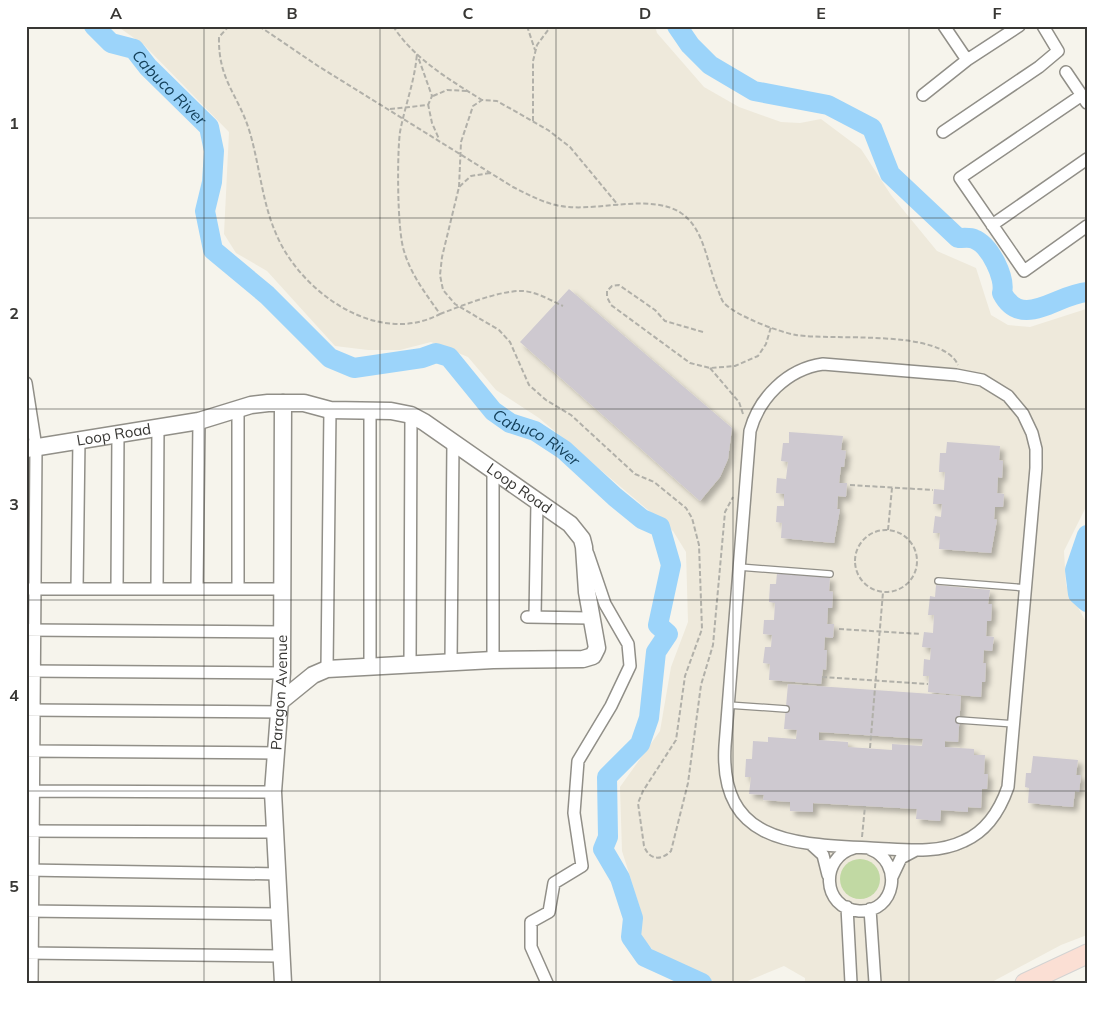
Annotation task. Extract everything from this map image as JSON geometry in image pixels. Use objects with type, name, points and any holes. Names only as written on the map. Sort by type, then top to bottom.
[{"type":"main road","points":[[1025,983],[1052,968],[1087,954]]},
{"type":"street","points":[[944,26],[967,60]]},
{"type":"street","points":[[923,96],[967,60],[1019,26]]},
{"type":"street","points":[[943,132],[1039,67],[1058,51],[1047,28]]},
{"type":"street","points":[[1066,72],[1084,99],[960,178],[1024,271],[1087,226]]},
{"type":"street","points":[[992,225],[1087,159]]},
{"type":"street","points":[[836,364],[963,376],[982,380],[1000,389],[1022,414],[1032,433],[1036,458],[1027,588],[1008,787],[1002,803],[992,819],[964,841],[948,847],[920,850],[812,845],[784,840],[758,829],[748,821],[734,803],[727,785],[724,766],[750,431],[756,412],[767,396],[795,373],[815,365],[836,364]]},
{"type":"street","points":[[26,383],[31,448],[29,953],[32,983]]},
{"type":"street","name":"Paragon Avenue","points":[[283,403],[282,673],[281,707],[273,792],[279,874],[283,983]]},
{"type":"street","name":"Loop Road","points":[[31,448],[198,421],[259,404],[311,404],[330,410],[370,410],[411,415],[570,524],[582,539]]},
{"type":"street","points":[[238,409],[238,589]]},
{"type":"street","points":[[327,669],[330,410]]},
{"type":"street","points":[[370,410],[370,666]]},
{"type":"street","points":[[410,664],[411,415]]},
{"type":"street","points":[[198,421],[198,589]]},
{"type":"street","points":[[157,589],[158,426]]},
{"type":"street","points":[[117,589],[118,433]]},
{"type":"street","points":[[78,589],[79,440]]},
{"type":"street","points":[[451,662],[453,443]]},
{"type":"street","points":[[492,660],[493,471]]},
{"type":"street","points":[[537,502],[531,617],[590,618]]},
{"type":"street","points":[[30,710],[281,707],[313,675],[327,669],[492,660],[590,658],[595,654],[597,648],[590,618],[582,539]]},
{"type":"street","points":[[547,983],[531,947],[531,922],[549,912],[554,883],[582,866],[574,813],[578,761],[611,706],[630,666],[628,644],[605,604],[598,577],[582,539]]},
{"type":"street","points":[[31,589],[282,589]]},
{"type":"street","points":[[30,630],[283,632]]},
{"type":"street","points":[[30,671],[282,673]]},
{"type":"street","points":[[30,751],[277,753]]},
{"type":"street","points":[[30,791],[273,792]]},
{"type":"street","points":[[30,832],[276,832]]},
{"type":"street","points":[[812,845],[823,855],[832,894],[847,908],[858,911],[870,909],[886,897],[896,865],[904,856],[920,850]]},
{"type":"street","points":[[829,876],[832,865],[838,856],[861,848],[884,858],[892,877]]},
{"type":"street","points":[[30,870],[279,874]]},
{"type":"street","points":[[847,908],[851,983]]},
{"type":"street","points":[[870,909],[875,983]]},
{"type":"street","points":[[30,912],[279,914]]},
{"type":"street","points":[[29,953],[282,956]]},
{"type":"lane","points":[[738,568],[830,574]]},
{"type":"lane","points":[[938,581],[1027,588]]},
{"type":"lane","points":[[728,705],[786,709]]},
{"type":"lane","points":[[959,720],[1015,724]]},
{"type":"path","points":[[229,26],[219,37],[219,61],[222,74],[246,120],[270,220],[286,252],[310,282],[346,309],[364,319],[385,324],[409,325],[423,322],[459,307],[508,293],[522,291],[543,296],[563,306]]},
{"type":"path","points":[[258,26],[490,173],[542,201],[570,208],[666,205],[681,213],[695,226],[724,303],[756,323],[797,335],[852,336],[904,340],[938,348],[955,358],[963,376]]},
{"type":"path","points":[[393,26],[417,53],[468,92],[482,100],[497,101],[570,147],[619,206]]},
{"type":"path","points":[[527,26],[535,52]]},
{"type":"path","points":[[533,122],[533,60],[537,45],[551,26]]},
{"type":"path","points":[[417,53],[415,76],[400,133],[403,250],[416,279],[440,314]]},
{"type":"path","points":[[417,53],[432,96]]},
{"type":"path","points":[[440,142],[432,123],[428,104],[432,96],[447,90],[468,92]]},
{"type":"path","points":[[482,100],[473,106],[462,142],[459,187],[442,257],[440,275],[443,290],[459,307],[499,330],[510,342],[529,385],[546,400],[571,415],[636,474],[654,482],[686,508],[692,518],[701,555],[702,629],[685,676],[676,740],[642,792],[638,803],[644,846],[646,852],[654,858],[662,858],[671,851],[686,791],[701,685],[713,645],[725,512],[746,474]]},
{"type":"path","points":[[388,109],[428,104]]},
{"type":"path","points":[[459,187],[471,176],[490,173]]},
{"type":"path","points":[[702,332],[665,321],[654,310],[618,285],[612,286],[607,290],[607,297],[611,305],[690,364],[710,368],[735,366],[758,356],[766,344],[771,327]]},
{"type":"path","points":[[710,368],[739,402],[750,431]]},
{"type":"path","points":[[850,486],[933,490]]},
{"type":"path","points":[[888,530],[892,488]]},
{"type":"path","points":[[888,530],[906,537],[912,544],[917,563],[915,572],[902,587],[883,592],[864,583],[858,574],[855,564],[856,553],[864,539],[877,531],[888,530]]},
{"type":"path","points":[[870,748],[883,592]]},
{"type":"path","points":[[839,629],[921,634]]},
{"type":"path","points":[[822,678],[928,684]]},
{"type":"path","points":[[916,684],[917,678]]},
{"type":"path","points":[[861,848],[865,806]]},
{"type":"shaded area","points":[[117,26],[655,26],[657,33],[704,87],[739,107],[781,122],[800,123],[821,119],[861,149],[891,195],[937,251],[976,268],[991,315],[1008,325],[1030,327],[1086,309],[1087,505],[1064,551],[1066,585],[1087,624],[1087,935],[1061,945],[990,983],[805,983],[805,978],[784,966],[743,983],[718,983],[662,961],[638,932],[640,908],[622,851],[620,787],[660,731],[671,667],[688,622],[686,552],[673,531],[539,418],[496,390],[468,357],[431,342],[400,350],[368,350],[335,346],[267,271],[236,253],[224,234],[229,132],[144,45]]},
{"type":"green space","points":[[864,859],[871,862],[877,868],[880,879],[879,887],[871,896],[864,899],[856,899],[849,896],[841,887],[840,875],[843,868],[852,860]]},
{"type":"building","points":[[569,289],[732,428],[728,459],[720,477],[700,501],[520,342]]},
{"type":"building","points":[[789,432],[843,436],[841,450],[846,451],[839,483],[847,483],[846,497],[838,496],[837,509],[840,509],[834,543],[781,538],[782,523],[776,522],[777,506],[784,506],[784,494],[776,493],[777,478],[786,479],[788,462],[781,461],[783,443],[789,443]]},
{"type":"building","points":[[947,442],[1000,446],[999,460],[1003,461],[1002,478],[998,477],[997,493],[1004,494],[1003,507],[995,507],[994,519],[997,520],[991,553],[939,549],[940,533],[933,533],[935,516],[941,517],[942,504],[933,504],[934,489],[944,490],[945,472],[939,472],[940,453],[946,453]]},
{"type":"building","points":[[777,573],[830,577],[829,591],[833,592],[832,608],[828,608],[827,624],[834,624],[833,638],[825,637],[824,650],[827,650],[826,670],[823,669],[821,684],[769,680],[770,664],[763,663],[765,647],[771,647],[772,635],[763,634],[764,620],[774,620],[775,603],[769,602],[770,584],[776,584]]},
{"type":"building","points":[[936,585],[990,590],[988,604],[992,604],[991,621],[987,621],[986,636],[994,637],[992,651],[984,650],[983,663],[986,663],[985,682],[982,682],[981,697],[928,692],[929,676],[923,676],[924,659],[930,660],[931,648],[922,647],[924,632],[933,633],[934,615],[928,615],[930,596],[935,597]]},
{"type":"building","points":[[788,684],[961,696],[958,742],[945,741],[945,747],[974,749],[974,755],[985,755],[984,774],[988,774],[987,789],[982,789],[981,808],[968,807],[968,812],[941,810],[940,821],[916,819],[917,809],[813,803],[813,812],[790,811],[790,802],[763,800],[764,795],[749,794],[751,777],[745,777],[746,759],[752,759],[753,741],[768,742],[768,737],[796,739],[797,730],[784,729]],"holes":[[[819,732],[923,739],[922,746],[892,744],[892,750],[848,747],[848,742],[819,740]]]},
{"type":"building","points":[[1033,756],[1078,760],[1076,775],[1081,775],[1079,792],[1075,791],[1073,807],[1028,803],[1029,788],[1025,787],[1026,773],[1031,773]]},
{"type":"waterway","name":"Cabuco River","points":[[94,26],[111,43],[134,49],[148,67],[209,127],[214,151],[212,182],[205,211],[213,250],[267,295],[330,358],[354,368],[422,358],[436,353],[449,357],[493,411],[510,423],[535,431],[564,450],[642,519],[660,527],[671,565],[658,625],[668,634],[656,652],[649,718],[640,744],[607,777],[608,837],[603,849],[620,878],[633,918],[631,937],[645,957],[702,983]]},
{"type":"waterway","points":[[677,26],[690,45],[710,65],[754,91],[828,105],[872,128],[890,174],[958,238],[972,238],[986,248],[996,263],[1002,279],[1002,293],[1010,304],[1020,309],[1030,310],[1087,292]]},
{"type":"waterway","points":[[1087,535],[1075,570],[1078,594],[1087,602]]}]
